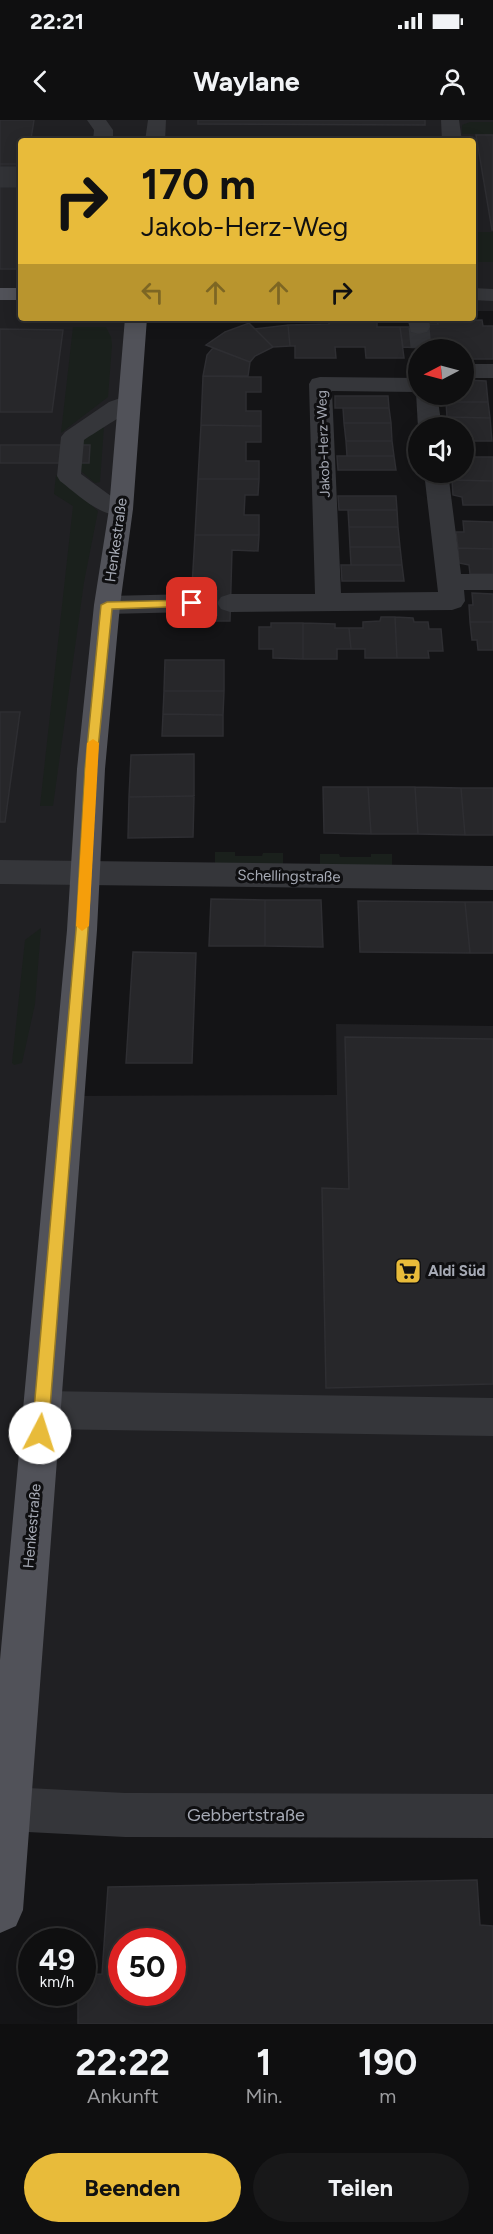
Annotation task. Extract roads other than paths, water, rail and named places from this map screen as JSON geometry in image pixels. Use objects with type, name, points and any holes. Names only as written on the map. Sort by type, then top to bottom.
[{"type":"main road","points":[[0,294],[18,294]]},
{"type":"main road","name":"Henkestraße","points":[[0,1910],[4,1809],[41,1410],[86,873],[91,769],[107,605],[121,510],[136,321]]},
{"type":"street","points":[[96,120],[104,130],[103,138]]},
{"type":"street","points":[[155,138],[157,120]]},
{"type":"street","points":[[450,120],[452,138]]},
{"type":"street","points":[[474,371],[493,371]]},
{"type":"street","name":"Jakob-Herz-Weg","points":[[328,602],[320,384],[408,385]]},
{"type":"street","points":[[121,510],[106,504],[69,476],[73,437],[117,407],[129,402]]},
{"type":"street","points":[[230,603],[452,601],[437,483]]},
{"type":"street","points":[[449,582],[493,582]]},
{"type":"street","points":[[107,605],[192,603]]},
{"type":"street","name":"Schellingstraße","points":[[0,872],[493,878]]},
{"type":"street","points":[[41,1410],[493,1417]]},
{"type":"street","name":"Gebbertstraße","points":[[4,1809],[125,1815],[493,1816]]},
{"type":"tunnel","points":[[0,177],[18,177]]},
{"type":"tunnel","points":[[419,327],[420,339]]},
{"type":"tunnel","points":[[192,603],[230,603]]},
{"type":"place","name":"Aldi Süd","points":[[408,1271]]}]
